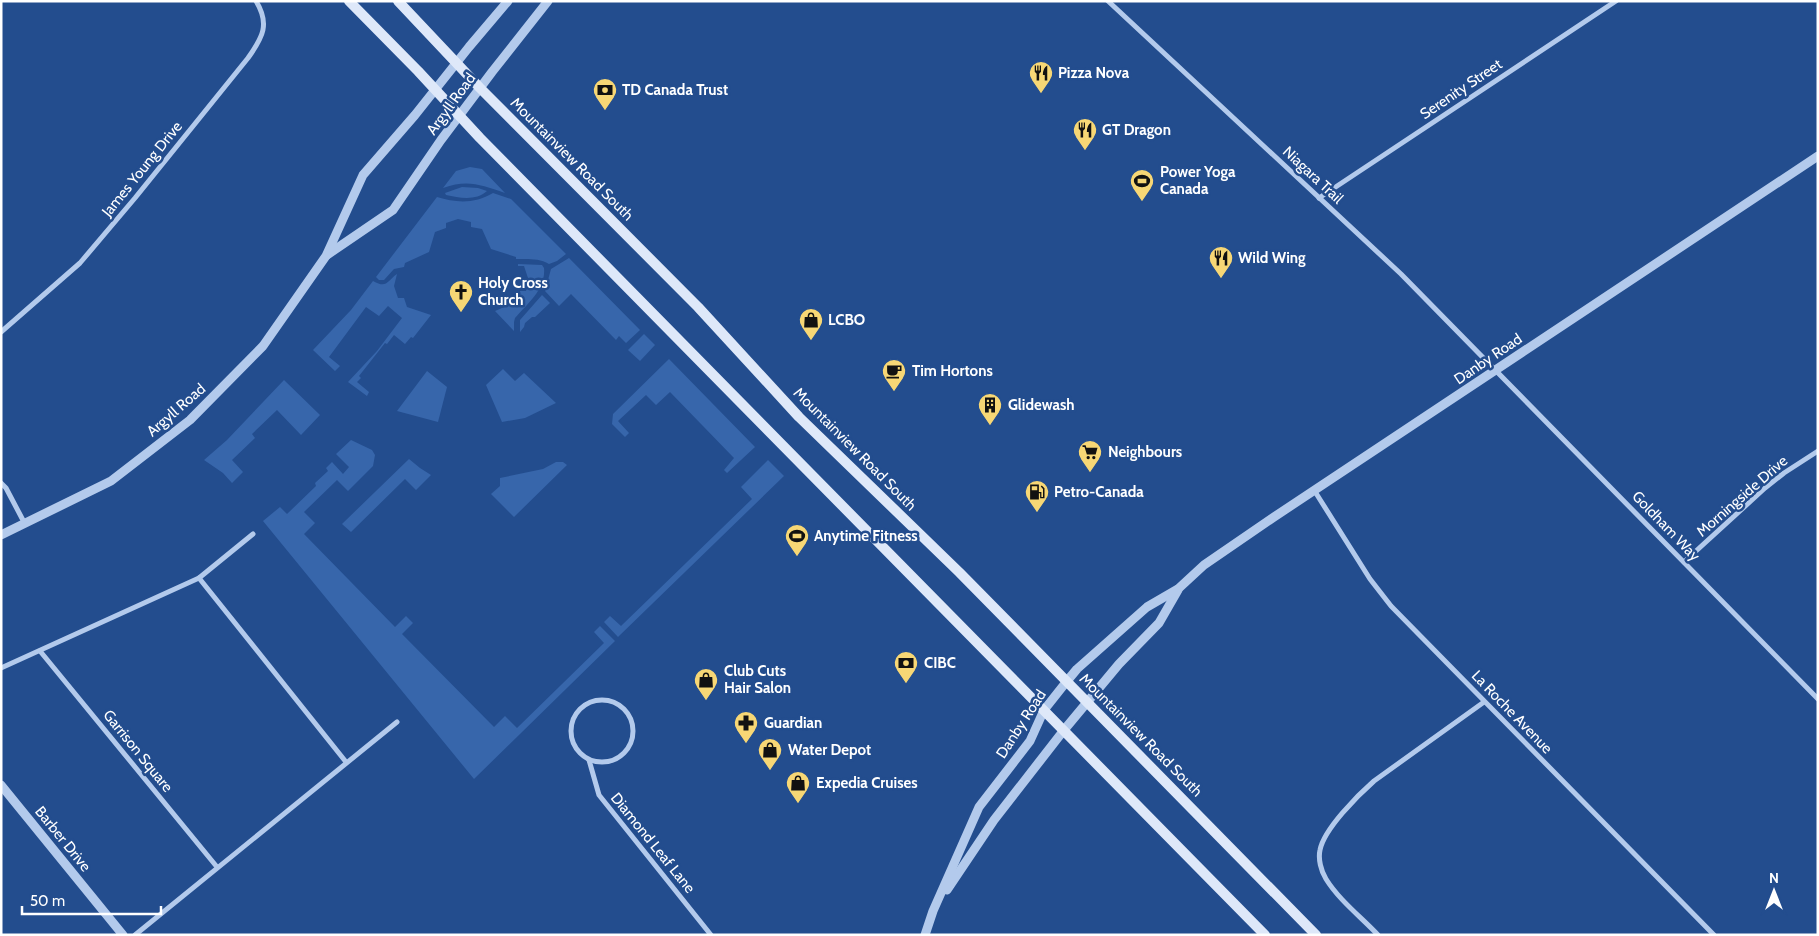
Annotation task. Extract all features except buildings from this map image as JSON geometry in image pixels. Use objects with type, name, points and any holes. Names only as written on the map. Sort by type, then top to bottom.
[{"type":"main road","points":[[349,1],[459,116],[1265,935]]},
{"type":"main road","name":"Mountainview Road South","points":[[398,1],[480,88],[698,307],[799,417],[959,572],[1316,935]]},
{"type":"street","name":"James Young Drive","points":[[1,332],[80,262],[135,198],[248,58],[260,41],[265,22],[256,1]]},
{"type":"street","name":"Argyll Road","points":[[1,535],[111,481],[190,420],[263,346],[326,256],[363,175],[416,115],[508,1]]},
{"type":"street","name":"Argyll Road","points":[[326,256],[393,210],[459,116],[548,1]]},
{"type":"street","name":"Niagara Trail","points":[[1108,1],[1401,274],[1496,371]]},
{"type":"street","name":"Serenity Street","points":[[1319,198],[1616,1]]},
{"type":"street","name":"Danby Road","points":[[924,935],[980,807],[1030,741],[1044,710],[1078,669],[1147,607],[1178,589],[1204,565],[1314,490],[1818,156]]},
{"type":"street","name":"Goldham Way","points":[[1496,371],[1818,699]]},
{"type":"street","name":"Morningside Drive","points":[[1684,562],[1765,488],[1818,451]]},
{"type":"street","points":[[1,483],[6,488],[25,524]]},
{"type":"street","name":"La Roche Avenue","points":[[1314,490],[1370,579],[1392,606],[1714,935]]},
{"type":"street","points":[[1,668],[198,578],[253,534]]},
{"type":"street","points":[[198,578],[346,762]]},
{"type":"street","name":"Danby Road","points":[[933,911],[994,820],[1087,702],[1119,664],[1159,623],[1178,589]]},
{"type":"street","name":"Garrison Square","points":[[40,651],[217,867]]},
{"type":"street","name":"Diamond Leaf Lane","points":[[588,760],[609,762],[619,758],[630,746],[634,732],[633,722],[628,712],[611,700],[590,702],[575,715],[571,725],[574,745],[588,760],[599,795],[711,935]]},
{"type":"street","points":[[1378,935],[1326,879],[1319,857],[1323,840],[1334,824],[1361,793],[1484,702]]},
{"type":"street","points":[[135,935],[397,722]]},
{"type":"street","name":"Barber Drive","points":[[1,785],[123,935]]},
{"type":"shaded area","points":[[470,167],[482,169],[505,193],[474,184],[452,185],[443,188],[456,171]]},
{"type":"shaded area","points":[[462,187],[478,188],[487,191],[478,196],[468,198],[446,195],[445,193]]},
{"type":"shaded area","points":[[493,193],[511,199],[566,254],[549,264],[537,260],[516,259],[516,257],[491,249],[482,229],[471,227],[471,222],[458,219],[446,223],[446,228],[435,232],[429,252],[405,263],[404,267],[394,269],[384,280],[379,280],[376,277],[437,197],[472,201]]},
{"type":"shaded area","points":[[569,258],[640,330],[626,343],[619,336],[616,340],[571,294],[559,306],[545,291],[551,269]]},
{"type":"shaded area","points":[[518,264],[542,265],[544,276],[535,295],[515,318],[514,331],[495,311],[518,301],[520,291],[526,291],[528,278],[524,266],[518,266]]},
{"type":"shaded area","points":[[397,274],[394,286],[398,298],[404,298],[407,307],[431,315],[413,338],[411,337],[405,344],[394,335],[387,344],[385,343],[359,376],[361,378],[357,382],[369,392],[367,396],[348,382],[377,351],[402,318],[388,306],[379,316],[366,307],[329,357],[340,366],[335,371],[313,350],[351,310],[373,281],[384,284]]},
{"type":"shaded area","points":[[542,295],[550,303],[535,317],[532,317],[525,323],[520,332],[520,320]]},
{"type":"shaded area","points":[[644,334],[655,345],[640,361],[628,350]]},
{"type":"shaded area","points":[[669,359],[755,447],[727,473],[724,470],[734,458],[670,392],[656,405],[646,395],[618,421],[629,433],[625,437],[612,424],[613,414]]},
{"type":"shaded area","points":[[503,369],[515,381],[524,373],[556,403],[525,418],[502,422],[486,385]]},
{"type":"shaded area","points":[[427,371],[447,387],[438,422],[397,411]]},
{"type":"shaded area","points":[[284,380],[320,415],[301,435],[277,410],[252,434],[255,438],[232,460],[243,472],[232,483],[223,473],[204,460],[227,440]]},
{"type":"shaded area","points":[[351,440],[372,450],[375,455],[373,466],[348,491],[337,480],[304,512],[315,523],[304,534],[395,627],[406,616],[413,623],[402,634],[494,727],[505,716],[517,728],[604,643],[594,632],[600,626],[615,641],[474,779],[263,521],[280,507],[287,514],[316,486],[315,483],[328,471],[326,468],[332,462],[343,474],[349,467],[336,454]]},
{"type":"shaded area","points":[[409,459],[431,475],[416,490],[405,479],[351,532],[342,524]]},
{"type":"shaded area","points":[[768,460],[784,476],[618,637],[604,622],[610,616],[621,626],[752,499],[741,487]]},
{"type":"shaded area","points":[[556,462],[563,462],[567,465],[514,517],[491,494],[500,486],[500,478],[543,469]]},
{"type":"place","name":"Pizza Nova","points":[[1041,94]]},
{"type":"place","name":"TD Canada Trust","points":[[605,111]]},
{"type":"place","name":"GT Dragon","points":[[1085,151]]},
{"type":"place","name":"Power Yoga Canada","points":[[1142,202]]},
{"type":"place","name":"Wild Wing","points":[[1221,279]]},
{"type":"place","name":"Holy Cross Church","points":[[461,313]]},
{"type":"place","name":"LCBO","points":[[811,341]]},
{"type":"place","name":"Tim Hortons","points":[[894,392]]},
{"type":"place","name":"Glidewash","points":[[990,426]]},
{"type":"place","name":"Neighbours","points":[[1090,473]]},
{"type":"place","name":"Petro-Canada","points":[[1037,513]]},
{"type":"place","name":"Anytime Fitness","points":[[797,557]]},
{"type":"place","name":"CIBC","points":[[906,684]]},
{"type":"place","name":"Club Cuts Hair Salon","points":[[706,701]]},
{"type":"place","name":"Guardian","points":[[746,744]]},
{"type":"place","name":"Water Depot","points":[[770,771]]},
{"type":"place","name":"Expedia Cruises","points":[[798,804]]}]
